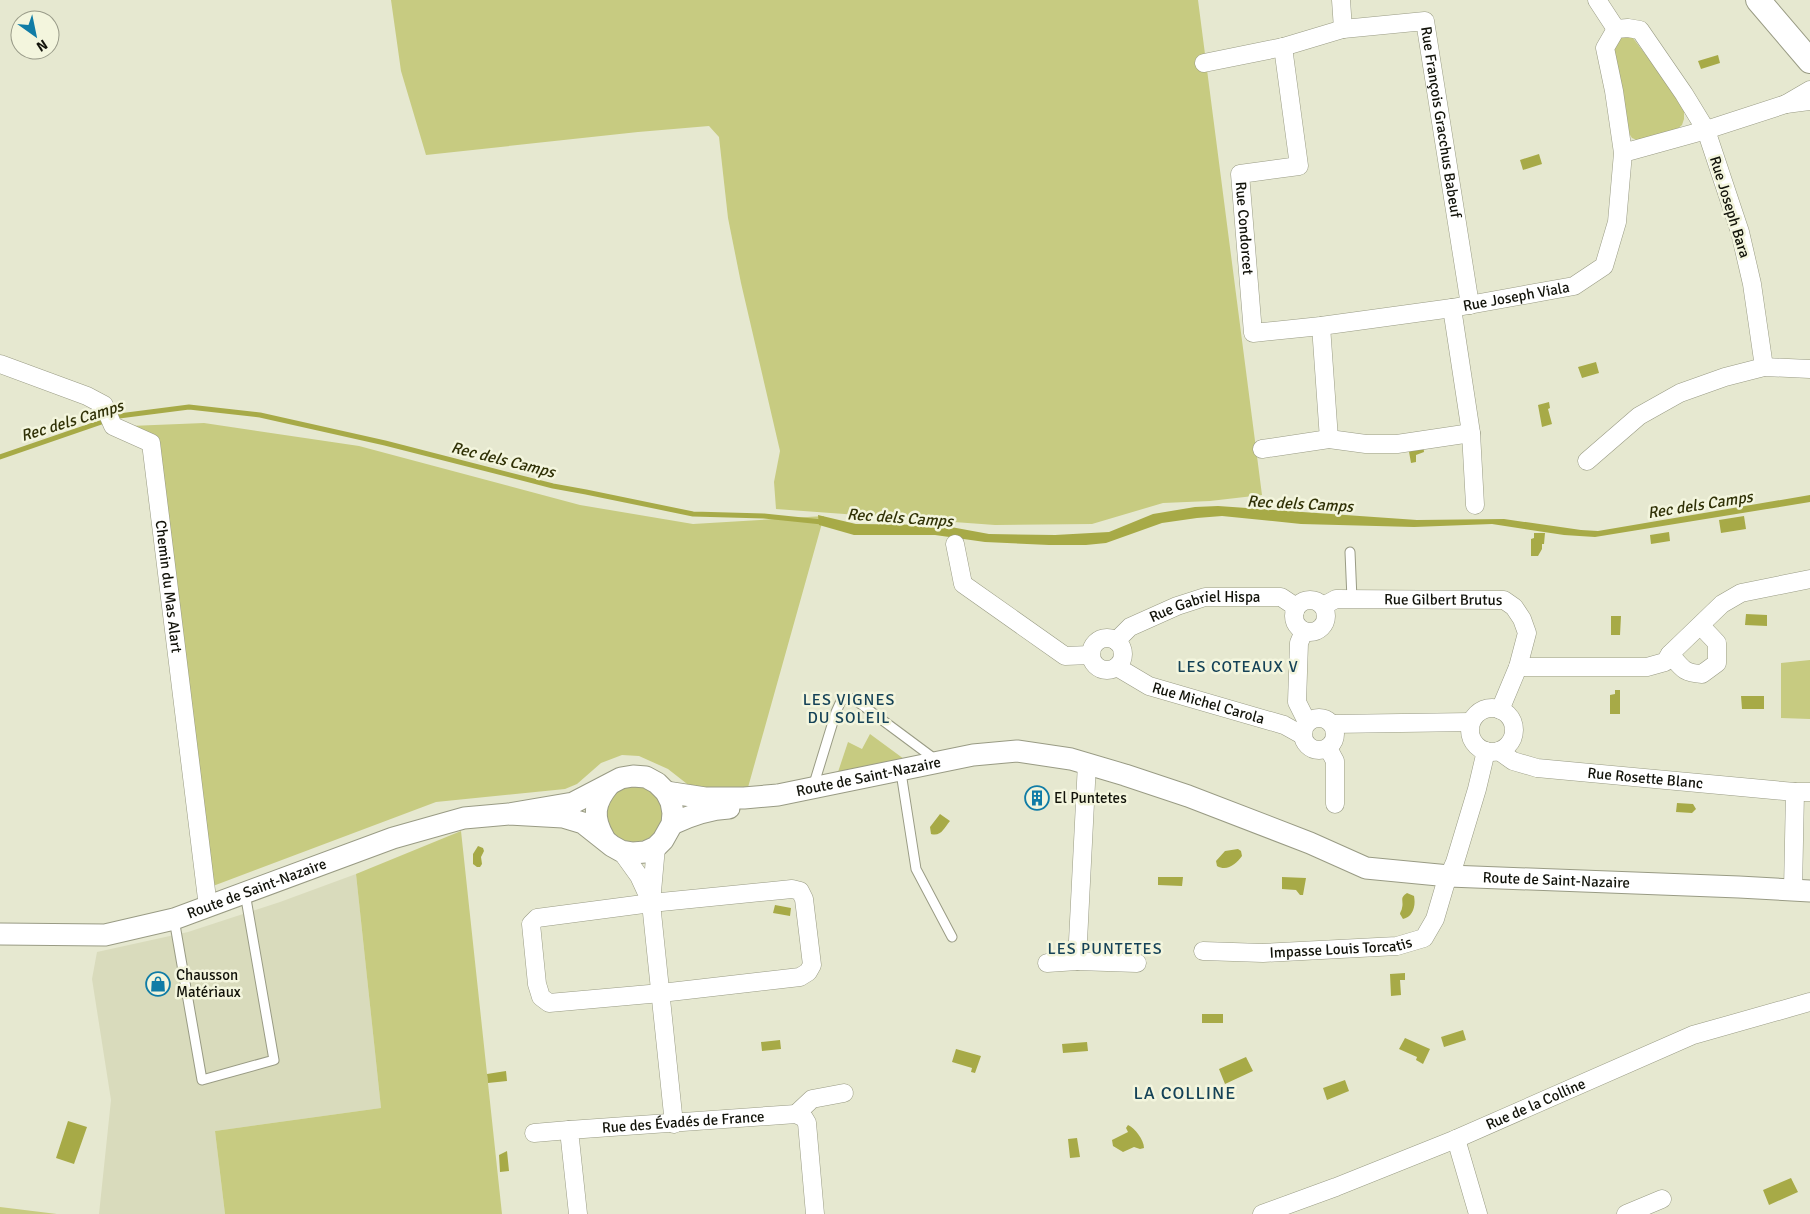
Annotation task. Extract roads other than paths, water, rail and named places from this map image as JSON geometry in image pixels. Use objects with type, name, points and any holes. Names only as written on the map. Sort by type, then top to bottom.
[{"type":"main road","points":[[1758,0],[1810,61]]},
{"type":"main road","points":[[1778,0],[1810,38]]},
{"type":"street","points":[[1204,63],[1283,47],[1343,29],[1341,0]]},
{"type":"street","points":[[1597,0],[1616,29],[1640,30],[1706,130]]},
{"type":"street","name":"Rue François Gracchus Babeuf","points":[[1343,29],[1425,21],[1470,305]]},
{"type":"street","name":"Rue Joseph Viala","points":[[1397,314],[1452,308],[1574,286],[1604,266],[1617,222],[1623,153],[1614,91],[1605,48],[1616,29]]},
{"type":"street","name":"Rue Condorcet","points":[[1283,47],[1298,166],[1240,174],[1253,333],[1321,326],[1397,314]]},
{"type":"street","points":[[1623,153],[1706,130],[1786,104],[1810,90]]},
{"type":"street","points":[[1786,104],[1810,102]]},
{"type":"street","name":"Rue Joseph Bara","points":[[1706,130],[1740,232],[1752,284],[1764,368]]},
{"type":"street","points":[[1452,308],[1470,433],[1475,505]]},
{"type":"street","points":[[1321,326],[1329,439]]},
{"type":"street","name":"Chemin du Mas Alart","points":[[0,364],[87,396],[104,405],[113,426],[151,443],[208,907]]},
{"type":"street","points":[[1587,462],[1639,416],[1680,394],[1725,377],[1764,368],[1810,369]]},
{"type":"street","points":[[1262,449],[1329,439],[1366,444],[1397,444],[1470,433]]},
{"type":"street","points":[[955,544],[963,584],[1065,656],[1090,655]]},
{"type":"street","points":[[1518,667],[1647,667],[1664,662],[1722,604],[1741,593],[1810,578]]},
{"type":"street","name":"Rue Gabriel Hispa","points":[[1116,641],[1130,627],[1177,606],[1205,597],[1281,597],[1293,605],[1295,611]]},
{"type":"street","name":"Rue Gilbert Brutus","points":[[1323,606],[1336,599],[1504,600],[1514,607],[1522,619],[1527,634],[1518,667],[1500,710]]},
{"type":"street","points":[[1314,600],[1323,606],[1326,620],[1318,631],[1311,633],[1304,631],[1296,623],[1295,611],[1303,602],[1314,600]]},
{"type":"street","points":[[1670,654],[1685,672],[1702,674],[1716,663],[1716,643],[1701,626]]},
{"type":"street","points":[[1304,631],[1299,643],[1297,702],[1305,728],[1304,741],[1314,750],[1321,750],[1328,748],[1335,737],[1335,730],[1327,719],[1313,718],[1305,728]]},
{"type":"street","points":[[1105,638],[1116,641],[1123,651],[1123,657],[1117,667],[1103,670],[1097,667],[1092,662],[1090,655],[1094,643],[1105,638]]},
{"type":"street","name":"Rue Michel Carola","points":[[1117,667],[1149,686],[1284,725],[1305,728]]},
{"type":"street","points":[[1486,709],[1500,710],[1511,720],[1514,734],[1506,747],[1492,751],[1479,748],[1471,736],[1471,722],[1475,716],[1486,709]]},
{"type":"street","points":[[1332,724],[1471,722]]},
{"type":"street","points":[[1328,748],[1335,761],[1335,804]]},
{"type":"street","name":"Route de Saint-Nazaire","points":[[666,792],[705,798],[744,798],[778,795],[973,755],[1018,751],[1079,761],[1188,796],[1310,843],[1366,868],[1452,869],[1802,883]]},
{"type":"street","points":[[1452,869],[1477,789],[1492,751]]},
{"type":"street","name":"Rue Rosette Blanc","points":[[1492,751],[1514,761],[1537,768],[1803,792]]},
{"type":"street","name":"Route de Saint-Nazaire","points":[[672,824],[696,814],[715,809],[790,802],[965,766],[1010,760],[1079,761]]},
{"type":"street","points":[[1076,961],[1079,761]]},
{"type":"street","points":[[639,776],[646,777],[657,783],[666,792],[672,807],[672,824],[663,840],[656,847],[645,852],[633,853],[621,851],[612,846],[583,823],[563,817],[509,814],[573,803],[621,778],[639,776]]},
{"type":"street","points":[[604,838],[598,828],[596,816],[599,799],[610,785]]},
{"type":"street","points":[[1802,883],[1803,792]]},
{"type":"street","name":"Route de Saint-Nazaire","points":[[0,934],[105,934],[174,919],[393,838],[464,818],[509,814]]},
{"type":"street","points":[[656,847],[651,903],[674,1124]]},
{"type":"street","points":[[621,851],[639,876],[651,903]]},
{"type":"street","name":"Impasse Louis Torcatis","points":[[1203,951],[1263,953],[1397,946],[1424,938],[1435,919],[1452,869]]},
{"type":"street","points":[[792,889],[800,891],[804,899],[812,965],[808,972],[800,977],[661,993],[549,1004],[541,996],[537,984],[531,924],[537,918],[651,903],[792,889]]},
{"type":"street","points":[[1046,963],[1076,961],[1137,963]]},
{"type":"street","name":"Rue de la Colline","points":[[1262,1214],[1289,1210],[1693,1035],[1810,1002]]},
{"type":"street","points":[[815,1214],[806,1123],[804,1118],[796,1114],[812,1099],[844,1094]]},
{"type":"street","name":"Rue des Évadés de France","points":[[534,1134],[796,1114]]},
{"type":"street","points":[[569,1130],[578,1214]]},
{"type":"street","points":[[1456,1139],[1478,1214]]},
{"type":"street","points":[[1626,1214],[1662,1200]]},
{"type":"lane","points":[[1350,552],[1352,599]]},
{"type":"lane","points":[[813,787],[836,712],[841,701],[847,698],[854,699],[938,762]]},
{"type":"lane","points":[[902,779],[916,869],[952,937]]},
{"type":"lane","points":[[174,919],[202,1080],[274,1060],[245,893]]},
{"type":"waterway","name":"Rec dels Camps","points":[[0,457],[119,416],[189,407],[260,415],[385,443],[553,486],[693,514],[764,516],[822,522]]},
{"type":"place","name":"El Puntetes","points":[[1037,798]]},
{"type":"place","name":"Chausson Matériaux","points":[[158,984]]},
{"type":"district","name":"LES COTEAUX V","points":[[1238,667]]},
{"type":"district","name":"LES VIGNES DU SOLEIL","points":[[849,709]]},
{"type":"district","name":"LES PUNTETES","points":[[1105,949]]},
{"type":"district","name":"LA COLLINE","points":[[1185,1093]]}]
